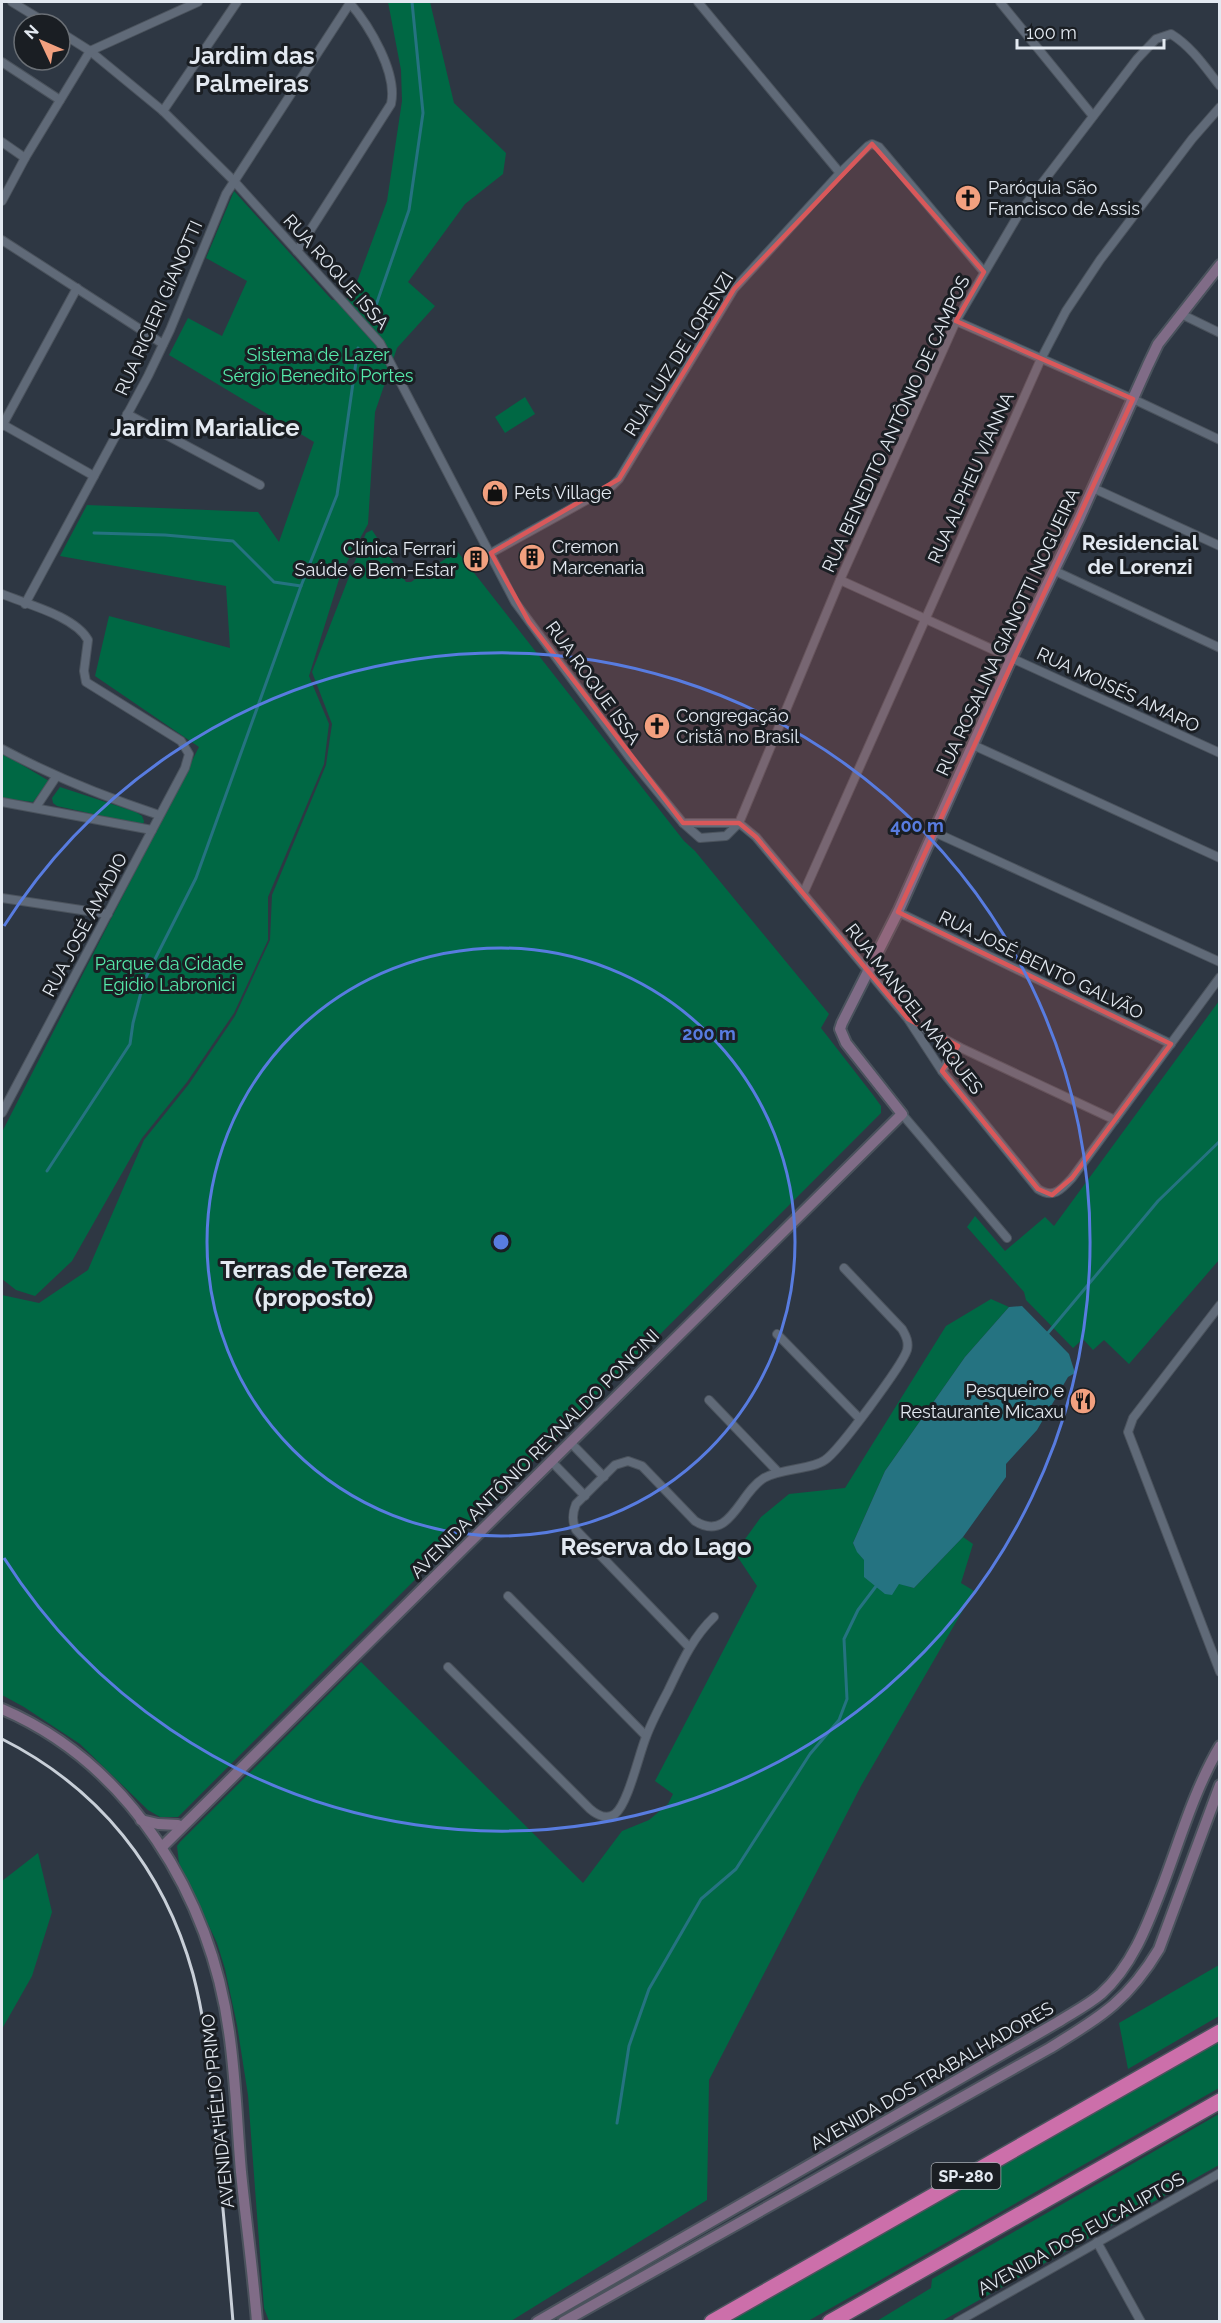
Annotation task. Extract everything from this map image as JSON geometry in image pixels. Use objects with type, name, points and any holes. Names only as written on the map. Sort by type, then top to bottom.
[{"type":"highway","name":"SP-280","points":[[712,2322],[1220,2032]]},
{"type":"highway","points":[[830,2322],[1220,2101]]},
{"type":"street","points":[[12,2],[28,12]]},
{"type":"street","points":[[2,201],[25,158],[90,51],[198,2]]},
{"type":"street","points":[[163,111],[237,2]]},
{"type":"street","points":[[297,251],[388,112],[393,97],[389,70],[350,2]]},
{"type":"street","name":"RUA RICIERI GIANOTTI","points":[[25,604],[163,344],[234,181],[350,2]]},
{"type":"street","points":[[698,2],[840,173]]},
{"type":"street","points":[[1000,2],[1094,116]]},
{"type":"street","name":"RUA BENEDITO ANTÔNIO DE CAMPOS","points":[[739,823],[840,580],[956,321],[1020,212],[1137,59],[1156,39],[1171,34],[1179,39],[1188,46],[1220,86]]},
{"type":"street","name":"RUA ROQUE ISSA","points":[[72,40],[90,51],[163,111],[234,181],[380,343],[515,602],[630,758],[683,823]]},
{"type":"street","points":[[2,62],[60,100]]},
{"type":"street","name":"RUA ALPHEU VIANNA","points":[[804,892],[1041,359],[1066,310],[1100,260],[1185,148],[1220,107]]},
{"type":"street","points":[[2,142],[25,158]]},
{"type":"street","name":"RUA LUIZ DE LORENZI","points":[[491,554],[612,486],[619,479],[734,289],[840,173],[868,146],[879,147],[984,272]]},
{"type":"street","points":[[2,240],[163,344]]},
{"type":"street","name":"RUA ROSALINA GIANOTTI NOGUEIRA","points":[[903,1114],[846,1043],[840,1029],[842,1023],[898,912],[1012,657],[1093,488],[1158,344],[1220,265]]},
{"type":"street","points":[[76,288],[2,425],[94,476]]},
{"type":"street","points":[[1181,314],[1220,333]]},
{"type":"street","points":[[956,321],[1220,440]]},
{"type":"street","points":[[127,414],[260,485]]},
{"type":"street","points":[[1093,488],[1220,546]]},
{"type":"street","points":[[1054,571],[1220,648]]},
{"type":"street","name":"RUA MOISÉS AMARO","points":[[840,580],[1220,753]]},
{"type":"street","points":[[2,594],[25,604]]},
{"type":"street","name":"RUA JOSÉ AMADIO","points":[[2,1113],[185,768],[188,758],[188,750],[181,741],[86,682],[84,671],[88,640],[75,625],[25,604]]},
{"type":"street","points":[[973,745],[1220,858]]},
{"type":"street","points":[[2,748],[56,777],[159,815]]},
{"type":"street","points":[[36,807],[56,777]]},
{"type":"street","points":[[2,802],[152,830]]},
{"type":"street","points":[[683,823],[739,823]]},
{"type":"street","points":[[683,823],[700,838],[726,836],[739,823]]},
{"type":"street","name":"RUA MANOEL MARQUES","points":[[739,823],[756,837],[804,892],[908,1019],[942,1071],[1038,1189],[1045,1194],[1052,1195],[1060,1191],[1115,1120]]},
{"type":"street","points":[[934,832],[1220,962]]},
{"type":"street","points":[[2,898],[108,914]]},
{"type":"street","name":"RUA JOSÉ BENTO GALVÃO","points":[[898,912],[1171,1044]]},
{"type":"street","points":[[908,1019],[960,1047],[1115,1120],[1220,977]]},
{"type":"street","points":[[942,1071],[950,1057],[960,1047]]},
{"type":"street","points":[[903,1114],[1007,1238]]},
{"type":"street","name":"AVENIDA ANTÔNIO REYNALDO PONCINI","points":[[160,1844],[190,1819],[903,1114]]},
{"type":"street","points":[[689,1647],[576,1530],[572,1517],[576,1504],[615,1465],[628,1461],[642,1466],[695,1521],[713,1527],[723,1524],[762,1479],[778,1472],[826,1460],[860,1419],[901,1363],[907,1350],[908,1338],[902,1329],[844,1268]]},
{"type":"street","points":[[1220,1305],[1140,1408],[1128,1432],[1129,1440],[1220,1672]]},
{"type":"street","points":[[777,1334],[860,1419]]},
{"type":"street","points":[[709,1400],[778,1472]]},
{"type":"street","points":[[570,1442],[604,1477]]},
{"type":"street","points":[[551,1461],[585,1496]]},
{"type":"street","points":[[508,1596],[646,1736]]},
{"type":"street","points":[[448,1666],[590,1809],[601,1816],[614,1815],[623,1805],[646,1736],[689,1647],[703,1627],[714,1617]]},
{"type":"street","name":"AVENIDA HÉLIO PRIMO","points":[[2,1709],[27,1720],[92,1767],[160,1844],[199,1920],[213,1960],[229,2032],[257,2322]]},
{"type":"street","name":"AVENIDA DOS TRABALHADORES","points":[[537,2322],[1058,2022],[1100,1995],[1119,1975],[1134,1953],[1155,1906],[1200,1786],[1220,1746]]},
{"type":"street","name":"AVENIDA DOS TRABALHADORES","points":[[563,2322],[1050,2048],[1108,2011],[1129,1992],[1160,1949],[1220,1785]]},
{"type":"street","points":[[141,1820],[177,1830],[172,1864]]},
{"type":"street","points":[[818,2161],[825,2175]]},
{"type":"street","name":"AVENIDA DOS EUCALIPTOS","points":[[957,2322],[1220,2173]]},
{"type":"street","points":[[1097,2242],[1141,2322]]},
{"type":"street","name":"AVENIDA HÉLIO PRIMO","points":[[256,2310],[263,2322]]},
{"type":"highlighted area","points":[[872,144],[984,272],[956,321],[1133,399],[898,912],[1171,1044],[1072,1178],[1052,1195],[1038,1189],[942,1071],[958,1046],[908,1019],[756,837],[739,823],[683,823],[529,622],[491,553],[619,479],[734,289]]},
{"type":"green space","points":[[388,2],[430,2],[454,103],[506,153],[503,174],[465,204],[408,282],[435,306],[397,348],[375,412],[368,524],[341,573],[309,676],[329,724],[324,764],[268,897],[268,940],[234,1013],[187,1082],[142,1138],[72,1261],[35,1296],[16,1290],[2,1279],[2,1132],[199,747],[95,676],[109,616],[230,648],[226,586],[60,556],[87,505],[258,512],[279,542],[314,442],[169,355],[188,318],[222,336],[247,281],[206,258],[234,191],[332,300],[351,298],[387,201],[402,101],[401,70]]},
{"type":"green space","points":[[525,397],[535,414],[505,433],[495,417]]},
{"type":"green space","points":[[372,530],[406,582],[411,582],[457,551],[684,841],[695,851],[829,1014],[821,1028],[881,1106],[881,1113],[178,1817],[160,1817],[148,1810],[80,1744],[2,1695],[2,1295],[39,1303],[88,1270],[144,1140],[189,1084],[235,1016],[270,940],[272,895],[326,765],[332,724],[312,672],[366,533]]},
{"type":"green space","points":[[2,753],[49,781],[33,802],[2,798]]},
{"type":"green space","points":[[60,787],[136,812],[142,816],[143,825],[57,806],[53,803],[52,798]]},
{"type":"green space","points":[[1219,1001],[1219,1260],[1129,1364],[1104,1340],[1093,1350],[1083,1339],[1073,1348],[1026,1300],[1024,1292],[967,1227],[975,1216],[1005,1251],[1045,1217],[1054,1226]]},
{"type":"green space","points":[[991,1299],[1009,1307],[965,1357],[885,1471],[853,1543],[863,1558],[878,1572],[896,1582],[914,1588],[963,1537],[973,1544],[961,1583],[974,1591],[861,1786],[709,2080],[707,2200],[511,2321],[269,2321],[264,2308],[248,2095],[237,2025],[217,1943],[179,1863],[177,1846],[361,1662],[583,1883],[622,1831],[649,1820],[668,1804],[673,1794],[655,1781],[757,1586],[735,1553],[761,1517],[789,1494],[845,1488],[946,1326]]},
{"type":"green space","points":[[38,1853],[52,1912],[32,1976],[2,2029],[2,1881]]},
{"type":"green space","points":[[1219,1965],[1219,2016],[1128,2069],[1119,2023]]},
{"type":"green space","points":[[1219,2042],[1219,2088],[808,2321],[729,2321]]},
{"type":"green space","points":[[1219,2114],[1219,2165],[942,2321],[877,2321],[931,2288],[932,2279]]},
{"type":"water","points":[[1022,1306],[1069,1354],[1075,1373],[1068,1377],[1037,1430],[1006,1464],[1006,1477],[963,1537],[914,1588],[899,1584],[892,1595],[885,1594],[864,1577],[864,1560],[853,1543],[885,1471],[965,1357],[1009,1307]]},
{"type":"waterway","points":[[373,314],[409,210],[423,113],[412,2]]},
{"type":"waterway","points":[[47,1171],[130,1044],[144,981],[196,878],[301,586],[337,495],[358,348]]},
{"type":"waterway","points":[[94,533],[165,535],[233,541],[274,582],[301,586]]},
{"type":"waterway","points":[[1047,1334],[1158,1201],[1220,1141]]},
{"type":"waterway","points":[[617,2123],[629,2046],[649,1989],[701,1899],[736,1869],[810,1754],[839,1720],[847,1699],[844,1639],[858,1610],[877,1585]]},
{"type":"railway","points":[[2,1739],[37,1759],[69,1782],[123,1835],[165,1900],[180,1936],[193,1974],[205,2034],[233,2322]]},
{"type":"place","name":"Paróquia São Francisco de Assis","points":[[968,198]]},
{"type":"place","name":"Pets Village","points":[[495,493]]},
{"type":"place","name":"Cremon Marcenaria","points":[[532,557]]},
{"type":"place","name":"Clínica Ferrari Saúde e Bem-Estar","points":[[476,559]]},
{"type":"place","name":"Congregação Cristã no Brasil","points":[[657,726]]},
{"type":"place","name":"Pesqueiro e Restaurante Micaxu","points":[[1083,1401]]},
{"type":"district","name":"Jardim das Palmeiras","points":[[252,70]]},
{"type":"district","name":"Jardim Marialice","points":[[205,428]]},
{"type":"district","name":"Residencial de Lorenzi","points":[[1140,555]]},
{"type":"district","name":"Terras de Tereza (proposto)","points":[[314,1284]]},
{"type":"district","name":"Reserva do Lago","points":[[656,1547]]},
{"type":"park label","name":"Sistema de Lazer Sérgio Benedito Portes","points":[[318,365]]},
{"type":"park label","name":"Parque da Cidade Egidio Labronici","points":[[169,974]]}]
